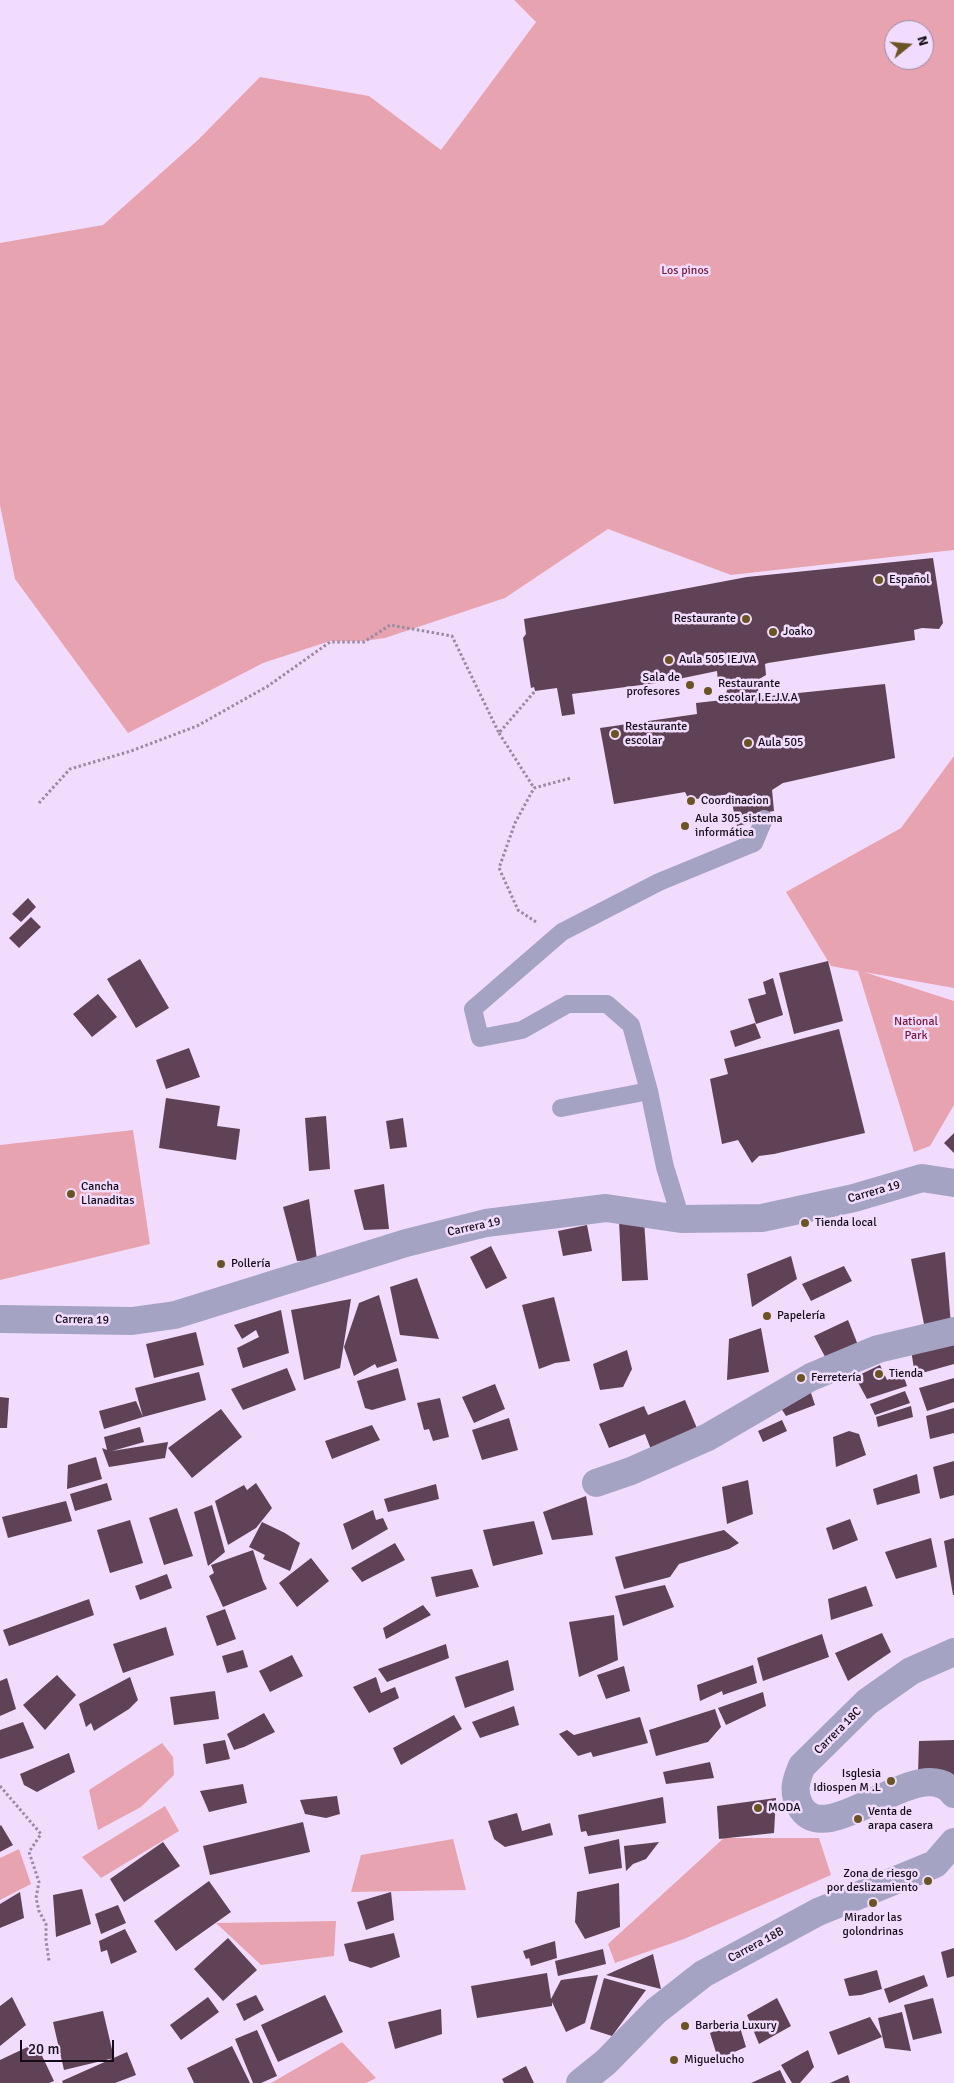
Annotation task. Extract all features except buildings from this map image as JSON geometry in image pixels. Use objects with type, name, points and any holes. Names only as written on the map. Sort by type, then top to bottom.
[{"type":"street","name":"Carrera 19","points":[[0,1319],[132,1321],[175,1315],[406,1243],[486,1223],[606,1208],[681,1219],[762,1218],[854,1198],[922,1178],[954,1183]]},
{"type":"street","points":[[596,1483],[631,1471],[708,1437],[811,1377],[878,1349],[954,1331]]},
{"type":"street","name":"Carrera 18C","points":[[954,1652],[912,1671],[867,1702],[802,1766],[797,1778],[795,1794],[801,1808],[809,1815],[821,1819],[837,1818],[881,1797],[920,1783],[936,1782],[949,1787],[954,1794]]},
{"type":"street","name":"Carrera 18B","points":[[580,2083],[606,2062],[656,2011],[703,1974],[818,1912],[935,1864],[954,1842]]},
{"type":"lane","points":[[681,1219],[665,1167],[649,1091],[630,1025],[608,1004],[568,1004],[522,1030],[480,1038],[473,1009],[557,937],[659,882],[754,843],[764,819]]},
{"type":"lane","points":[[561,1108],[649,1091]]},
{"type":"path","points":[[39,803],[70,769],[131,752],[197,726],[268,686],[330,642],[364,642],[390,625],[452,636],[499,733],[534,788]]},
{"type":"path","points":[[499,733],[535,691]]},
{"type":"path","points":[[557,937],[518,910],[499,868],[515,822],[534,788],[571,778]]},
{"type":"path","points":[[0,1786],[41,1834],[29,1852],[39,1882],[36,1898],[39,1911],[46,1924],[46,1940],[50,1961]]},
{"type":"green space","name":"Los pinos","points":[[514,0],[954,0],[954,550],[731,575],[608,529],[505,598],[385,638],[364,641],[330,641],[263,663],[128,733],[15,579],[0,505],[0,243],[103,225],[198,140],[260,77],[369,96],[441,150],[536,22]]},
{"type":"green space","name":"National Park","points":[[954,756],[954,988],[864,972],[954,1001],[954,1105],[930,1146],[914,1152],[858,971],[831,966],[786,892],[901,828]]},
{"type":"green space","name":"Cancha Llanaditas","points":[[133,1130],[150,1244],[0,1280],[0,1145]]},
{"type":"green space","points":[[162,1743],[173,1757],[174,1775],[141,1807],[98,1830],[89,1790]]},
{"type":"green space","points":[[165,1806],[179,1831],[101,1878],[82,1857]]},
{"type":"green space","points":[[724,1838],[819,1838],[831,1875],[684,1939],[615,1963],[608,1944]]},
{"type":"green space","points":[[453,1839],[466,1890],[351,1892],[361,1855]]},
{"type":"green space","points":[[19,1849],[31,1884],[0,1900],[0,1858]]},
{"type":"green space","points":[[336,1921],[334,1956],[261,1965],[216,1923]]},
{"type":"green space","points":[[342,2042],[376,2078],[366,2083],[271,2083]]},
{"type":"place","name":"Español","points":[[879,580]]},
{"type":"place","name":"Restaurante","points":[[746,619]]},
{"type":"place","name":"Joako","points":[[773,632]]},
{"type":"place","name":"Aula 505 IEJVA","points":[[669,660]]},
{"type":"place","name":"Sala de profesores","points":[[690,685]]},
{"type":"place","name":"Restaurante escolar I.E.J.V.A","points":[[708,691]]},
{"type":"place","name":"Restaurante escolar","points":[[615,734]]},
{"type":"place","name":"Aula 505","points":[[748,743]]},
{"type":"place","name":"Coordinacion","points":[[691,801]]},
{"type":"place","name":"Aula 305 sistema informática","points":[[685,826]]},
{"type":"place","name":"Cancha Llanaditas","points":[[71,1194]]},
{"type":"place","name":"Tienda local","points":[[805,1223]]},
{"type":"place","name":"Pollería","points":[[221,1264]]},
{"type":"place","name":"Papelería","points":[[767,1316]]},
{"type":"place","name":"Tienda","points":[[879,1374]]},
{"type":"place","name":"Ferretería","points":[[801,1378]]},
{"type":"place","name":"Isglesia Idiospen M .L","points":[[891,1781]]},
{"type":"place","name":"MODA","points":[[758,1808]]},
{"type":"place","name":"Venta de arapa casera","points":[[858,1819]]},
{"type":"place","name":"Zona de riesgo por deslizamiento","points":[[928,1881]]},
{"type":"place","name":"Mirador las golondrinas","points":[[873,1903]]},
{"type":"place","name":"Barberia Luxury","points":[[685,2026]]},
{"type":"place","name":"Miguelucho","points":[[674,2060]]}]
